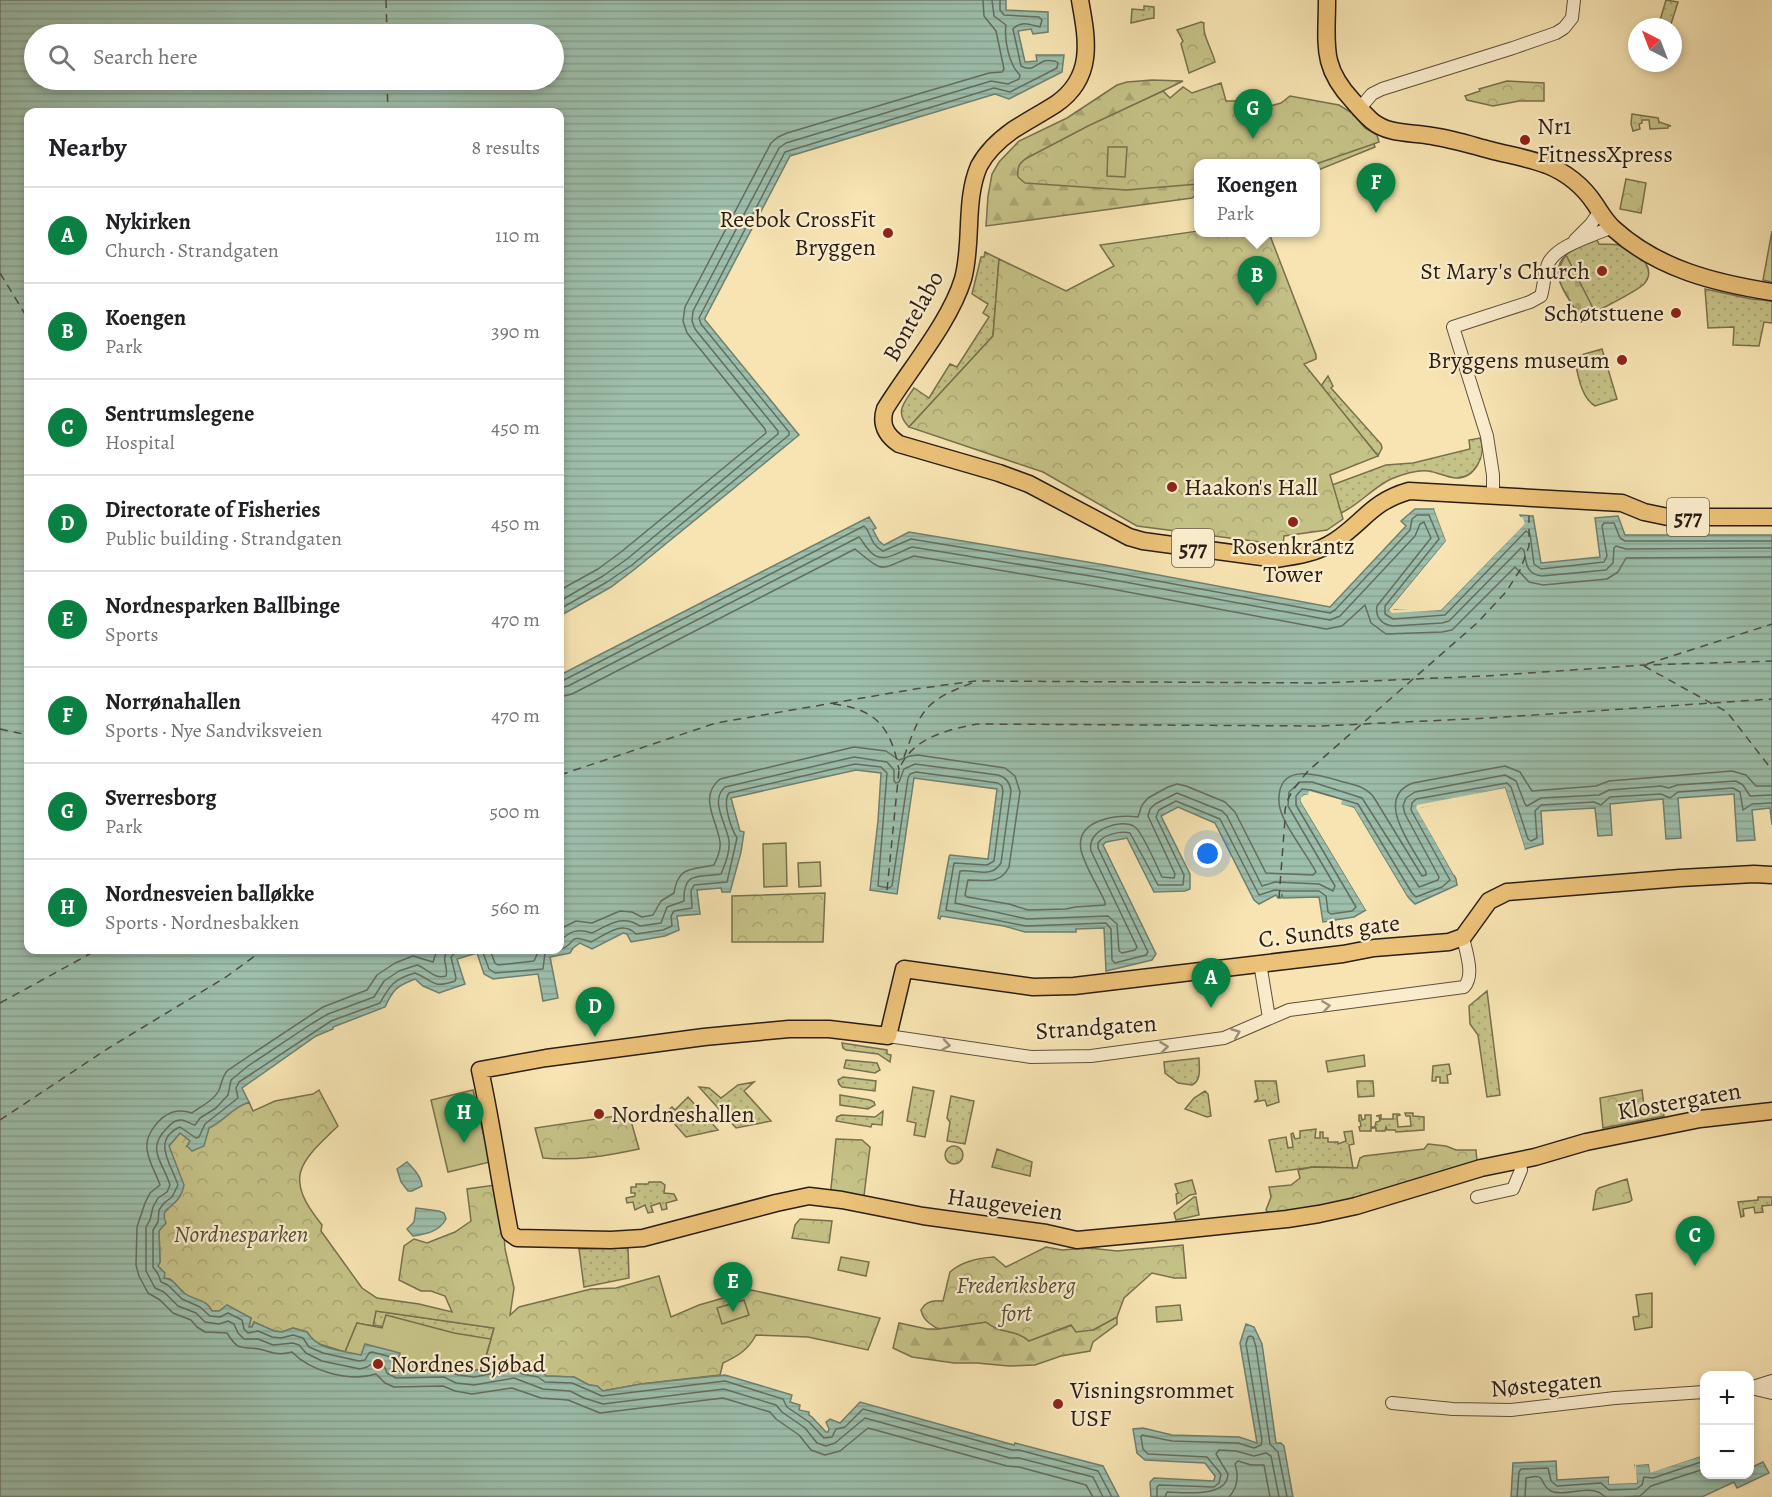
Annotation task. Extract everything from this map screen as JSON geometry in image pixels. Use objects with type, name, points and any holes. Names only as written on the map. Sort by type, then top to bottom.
[{"type":"main road","name":"Bontelabo","points":[[1080,0],[1087,45],[1085,64],[1065,96],[1004,137],[983,159],[973,191],[966,264],[959,291],[948,313],[883,415],[885,429],[890,437],[899,444],[1029,484],[1130,537],[1143,541],[1276,559],[1312,552],[1335,541],[1383,501],[1409,492],[1493,495]]},
{"type":"main road","points":[[1327,0],[1328,63],[1336,80],[1373,122],[1383,128],[1432,135],[1555,168],[1579,184],[1605,219],[1639,247],[1689,274],[1725,284],[1772,292]]},
{"type":"main road","name":"577","points":[[1493,495],[1622,503],[1644,512],[1668,517],[1772,517]]},
{"type":"main road","points":[[1463,937],[1489,901],[1507,892],[1680,878],[1772,875]]},
{"type":"main road","name":"C. Sundts gate","points":[[888,1036],[904,969],[1033,987],[1074,986],[1343,954],[1374,948],[1449,942],[1463,937]]},
{"type":"main road","name":"Haugeveien","points":[[888,1036],[838,1030],[778,1030],[704,1037],[546,1058],[480,1070],[510,1233],[517,1238],[611,1240],[644,1238],[809,1196],[915,1215],[1086,1240],[1319,1214],[1356,1206],[1490,1166],[1519,1160]]},
{"type":"main road","name":"Klostergaten","points":[[1519,1160],[1594,1140],[1700,1119],[1772,1111]]},
{"type":"street","points":[[1360,108],[1372,94],[1382,89],[1556,33],[1572,18],[1574,0]]},
{"type":"street","points":[[1570,244],[1586,229],[1605,219]]},
{"type":"street","points":[[1493,495],[1493,475],[1487,436],[1453,327],[1530,302],[1541,296],[1548,263],[1555,254],[1605,219]]},
{"type":"street","name":"Strandgaten","points":[[888,1036],[1012,1055],[1071,1058],[1224,1038],[1289,1010],[1464,987],[1469,980],[1470,969],[1463,937]]},
{"type":"street","points":[[1260,963],[1269,1018]]},
{"type":"street","points":[[1478,1197],[1513,1189],[1521,1170],[1519,1160]]},
{"type":"street","points":[[1754,1386],[1772,1381]]},
{"type":"street","points":[[1754,1389],[1772,1392]]},
{"type":"street","name":"Nøstegaten","points":[[1392,1403],[1453,1409],[1511,1410],[1615,1398],[1700,1392]]},
{"type":"green space","points":[[1666,0],[1678,2],[1673,18],[1661,18]]},
{"type":"green space","points":[[1144,6],[1154,7],[1154,18],[1131,23],[1132,9],[1144,10]]},
{"type":"green space","points":[[1204,23],[1206,37],[1215,62],[1189,73],[1181,44],[1183,41],[1177,30]]},
{"type":"green space","points":[[1183,81],[1027,158],[1194,176],[1194,196],[986,226],[992,174],[999,162],[1019,141],[1067,118],[1117,85],[1127,82]]},
{"type":"green space","points":[[1507,81],[1544,83],[1544,101],[1519,101],[1493,106],[1467,100],[1465,96],[1480,91],[1479,89]]},
{"type":"green space","points":[[1221,83],[1226,101],[1256,101],[1253,111],[1281,103],[1290,96],[1339,105],[1352,113],[1365,128],[1377,135],[1379,142],[1320,163],[1320,159],[1194,159],[1194,184],[1126,190],[1025,183],[1018,177],[1019,166],[1027,158],[1088,126],[1163,91],[1170,98],[1183,87],[1192,93]]},
{"type":"green space","points":[[1632,114],[1658,118],[1659,122],[1671,126],[1650,129],[1649,120],[1642,120],[1639,124],[1640,129],[1633,131]]},
{"type":"green space","points":[[1373,141],[1375,147],[1320,169],[1320,159],[1312,159]]},
{"type":"green space","points":[[1108,147],[1127,147],[1125,177],[1107,176]]},
{"type":"green space","points":[[1626,179],[1646,183],[1641,213],[1620,209]]},
{"type":"green space","points":[[1772,231],[1772,282],[1763,280]]},
{"type":"green space","points":[[1194,232],[1194,237],[1271,237],[1316,355],[1316,359],[1304,364],[1378,456],[1330,475],[1343,519],[1327,530],[1284,536],[1283,545],[1137,526],[1043,472],[909,427],[993,336],[999,259],[1066,291],[1114,266],[1100,245]]},
{"type":"green space","points":[[1597,240],[1599,244],[1621,245],[1632,250],[1645,262],[1649,273],[1648,279],[1640,287],[1590,315],[1576,311],[1564,291],[1558,276],[1558,269],[1566,255]]},
{"type":"green space","points":[[985,252],[999,259],[993,336],[909,427],[904,422],[901,412],[914,388],[929,398],[950,364],[957,367],[989,317],[983,313],[988,304],[972,294],[981,257],[984,257]]},
{"type":"green space","points":[[1566,255],[1595,312],[1590,315],[1576,311],[1563,290],[1559,270]]},
{"type":"green space","points":[[1705,289],[1772,301],[1772,323],[1764,322],[1759,346],[1733,345],[1734,327],[1708,328]]},
{"type":"green space","points":[[1602,349],[1617,399],[1595,406],[1583,391],[1574,357]]},
{"type":"green space","points":[[1328,376],[1333,386],[1331,388],[1381,444],[1382,448],[1378,456],[1321,386]]},
{"type":"green space","points":[[1480,438],[1482,452],[1478,465],[1468,475],[1455,478],[1424,471],[1404,474],[1384,483],[1341,513],[1332,485],[1386,465],[1413,463],[1470,449],[1469,440]]},
{"type":"green space","points":[[786,843],[787,886],[764,887],[763,844]]},
{"type":"green space","points":[[820,862],[821,886],[799,887],[798,863]]},
{"type":"green space","points":[[825,893],[823,942],[732,942],[732,896]]},
{"type":"green space","points":[[1487,991],[1500,1095],[1487,1097],[1478,1035],[1470,1024],[1469,1006]]},
{"type":"green space","points":[[842,1043],[887,1050],[887,1054],[891,1055],[890,1062],[878,1054],[846,1050]]},
{"type":"green space","points":[[1364,1055],[1365,1066],[1328,1072],[1326,1061]]},
{"type":"green space","points":[[1199,1058],[1199,1077],[1192,1085],[1178,1083],[1165,1073],[1164,1062]]},
{"type":"green space","points":[[846,1060],[877,1063],[880,1070],[875,1073],[844,1068]]},
{"type":"green space","points":[[1449,1064],[1451,1074],[1447,1075],[1448,1083],[1440,1083],[1440,1077],[1432,1081],[1433,1066]]},
{"type":"green space","points":[[843,1077],[876,1081],[875,1091],[842,1087],[838,1080]]},
{"type":"green space","points":[[1255,1081],[1276,1081],[1279,1102],[1267,1106],[1265,1100],[1254,1102],[1258,1099]]},
{"type":"green space","points":[[1357,1081],[1373,1081],[1374,1096],[1358,1097]]},
{"type":"green space","points":[[754,1082],[744,1091],[771,1121],[736,1128],[699,1087],[709,1088],[721,1098],[738,1085]]},
{"type":"green space","points":[[913,1087],[934,1091],[925,1137],[914,1135],[916,1123],[907,1121]]},
{"type":"green space","name":"Nordnesparken","points":[[319,1090],[338,1126],[306,1161],[301,1171],[300,1182],[303,1194],[322,1225],[321,1231],[362,1288],[377,1298],[419,1304],[452,1312],[445,1296],[431,1291],[421,1291],[399,1280],[404,1246],[414,1239],[427,1243],[455,1232],[471,1221],[467,1189],[495,1185],[514,1288],[510,1315],[519,1307],[591,1289],[616,1288],[659,1276],[671,1317],[699,1305],[751,1290],[880,1318],[868,1350],[808,1337],[756,1335],[742,1352],[723,1363],[720,1375],[603,1391],[597,1386],[589,1385],[574,1377],[546,1376],[543,1372],[524,1369],[516,1363],[483,1367],[494,1328],[376,1311],[373,1326],[357,1323],[345,1352],[325,1348],[313,1342],[307,1332],[293,1328],[282,1332],[274,1331],[254,1322],[252,1327],[249,1326],[251,1318],[211,1311],[185,1294],[170,1279],[164,1278],[158,1266],[160,1262],[159,1231],[164,1213],[180,1196],[169,1146],[180,1133],[191,1141],[187,1146],[205,1140],[209,1128],[232,1109],[249,1102],[253,1111],[275,1101],[313,1094]]},
{"type":"green space","points":[[473,1090],[490,1162],[448,1172],[431,1100]]},
{"type":"green space","points":[[1642,1090],[1644,1106],[1662,1103],[1664,1116],[1603,1128],[1600,1098]]},
{"type":"green space","points":[[1205,1091],[1208,1094],[1211,1116],[1207,1117],[1185,1109],[1194,1098]]},
{"type":"green space","points":[[840,1095],[870,1100],[875,1105],[868,1109],[840,1105]]},
{"type":"green space","points":[[951,1096],[974,1101],[965,1144],[947,1141],[950,1122],[947,1118]]},
{"type":"green space","points":[[688,1097],[718,1130],[686,1137],[665,1113],[672,1107],[675,1110]]},
{"type":"green space","points":[[883,1111],[882,1125],[872,1124],[871,1127],[836,1121],[841,1115],[875,1117]]},
{"type":"green space","points":[[1405,1113],[1424,1117],[1424,1130],[1396,1132],[1387,1130],[1386,1127],[1385,1131],[1376,1131],[1376,1128],[1371,1128],[1371,1131],[1360,1131],[1359,1115],[1362,1120],[1365,1119],[1365,1115],[1371,1115],[1371,1127],[1375,1127],[1376,1122],[1380,1121],[1379,1116],[1376,1116],[1381,1115],[1381,1119],[1393,1119],[1393,1114],[1399,1114],[1397,1116],[1398,1127],[1411,1126],[1410,1116],[1406,1116]]},
{"type":"green space","points":[[629,1114],[639,1149],[591,1157],[543,1158],[535,1128]]},
{"type":"green space","points":[[1316,1129],[1315,1138],[1320,1138],[1320,1132],[1323,1132],[1323,1138],[1328,1138],[1328,1142],[1338,1142],[1338,1144],[1346,1141],[1344,1132],[1352,1131],[1354,1144],[1349,1145],[1353,1168],[1313,1167],[1276,1172],[1269,1140],[1286,1137],[1288,1148],[1293,1147],[1291,1134],[1293,1133],[1295,1139],[1300,1138],[1300,1131]]},
{"type":"green space","points":[[836,1139],[862,1140],[870,1147],[863,1204],[830,1198]]},
{"type":"green space","points":[[1428,1144],[1446,1146],[1456,1150],[1476,1150],[1477,1162],[1344,1202],[1269,1214],[1266,1210],[1271,1197],[1269,1187],[1291,1185],[1300,1178],[1298,1170],[1313,1167],[1357,1168],[1360,1158],[1364,1156],[1424,1149]]},
{"type":"green space","points":[[954,1146],[960,1149],[963,1155],[960,1161],[954,1164],[948,1161],[945,1155],[948,1149]]},
{"type":"green space","points":[[997,1149],[1032,1162],[1030,1176],[992,1167]]},
{"type":"green space","points":[[1627,1179],[1632,1200],[1593,1210],[1596,1191],[1599,1188]]},
{"type":"green space","points":[[1192,1180],[1196,1194],[1190,1195],[1177,1204],[1176,1194],[1178,1193],[1175,1184]]},
{"type":"green space","points":[[649,1182],[661,1182],[665,1185],[664,1193],[674,1194],[677,1200],[666,1203],[667,1209],[662,1210],[660,1203],[651,1206],[653,1212],[648,1213],[645,1205],[635,1210],[633,1202],[627,1203],[626,1198],[635,1196],[635,1193],[631,1193],[631,1187]]},
{"type":"green space","points":[[1196,1197],[1199,1215],[1176,1220],[1174,1213]]},
{"type":"green space","points":[[1758,1197],[1772,1197],[1772,1205],[1762,1206],[1763,1212],[1755,1213],[1754,1207],[1743,1209],[1744,1216],[1741,1217],[1738,1202],[1758,1200]]},
{"type":"green space","points":[[800,1219],[832,1221],[829,1243],[792,1238],[795,1225]]},
{"type":"green space","name":"Frederiksberg fort","points":[[1183,1245],[1186,1278],[1152,1273],[1124,1298],[1117,1317],[1093,1330],[1076,1332],[1071,1325],[1029,1341],[1018,1334],[997,1329],[986,1322],[938,1329],[925,1319],[921,1310],[930,1302],[943,1301],[950,1272],[976,1259],[994,1257],[1006,1267],[1046,1247],[1062,1250],[1089,1248],[1117,1251]]},
{"type":"green space","points":[[628,1248],[629,1278],[584,1287],[579,1249]]},
{"type":"green space","points":[[841,1257],[869,1262],[866,1276],[838,1270]]},
{"type":"green space","points":[[1652,1293],[1652,1327],[1635,1330],[1633,1317],[1639,1316],[1636,1295]]},
{"type":"green space","points":[[744,1300],[749,1315],[722,1324],[717,1308]]},
{"type":"green space","points":[[1180,1305],[1182,1320],[1157,1322],[1156,1307]]},
{"type":"green space","points":[[376,1311],[494,1328],[484,1363],[385,1327],[373,1325]]},
{"type":"green space","name":"Nordnes Sjøbad","points":[[386,1315],[454,1333],[491,1339],[482,1369],[458,1369],[395,1413],[316,1343],[345,1352],[357,1323],[382,1328]]},
{"type":"green space","points":[[1117,1317],[1117,1324],[1093,1342],[1090,1351],[1061,1356],[1035,1365],[954,1363],[912,1357],[893,1348],[899,1323],[938,1329],[986,1322],[997,1329],[1018,1334],[1029,1341],[1072,1325],[1093,1330]]},
{"type":"water","points":[[0,0],[1006,0],[1006,10],[1048,12],[1048,32],[1033,34],[1031,29],[1018,31],[1025,62],[1037,61],[1036,55],[1064,55],[1062,72],[1009,99],[995,94],[790,156],[705,320],[799,435],[635,569],[611,587],[564,614],[564,108],[24,108],[24,954],[474,954],[457,959],[465,984],[439,993],[423,986],[415,979],[404,984],[393,992],[385,1007],[316,1036],[242,1088],[249,1102],[209,1128],[204,1146],[192,1151],[187,1146],[190,1141],[180,1133],[169,1146],[184,1185],[178,1199],[164,1214],[166,1223],[159,1231],[160,1262],[158,1266],[165,1273],[164,1278],[173,1282],[184,1293],[207,1304],[212,1311],[219,1311],[227,1305],[251,1318],[249,1327],[252,1327],[254,1322],[274,1331],[282,1332],[293,1328],[307,1332],[318,1343],[338,1351],[361,1355],[365,1344],[400,1353],[397,1365],[446,1364],[473,1371],[520,1363],[525,1369],[543,1372],[546,1376],[574,1377],[589,1385],[597,1386],[603,1391],[641,1384],[725,1375],[792,1395],[790,1402],[800,1405],[799,1410],[809,1412],[809,1415],[826,1432],[829,1429],[826,1422],[830,1419],[840,1423],[860,1402],[1014,1445],[1015,1443],[1103,1466],[1119,1497],[0,1497]]},
{"type":"water","points":[[1415,509],[1434,509],[1446,541],[1389,610],[1441,610],[1524,524],[1520,515],[1533,516],[1541,563],[1600,557],[1595,518],[1618,516],[1625,535],[1772,535],[1772,825],[1770,808],[1752,810],[1755,840],[1737,841],[1734,794],[1678,798],[1681,838],[1666,839],[1663,799],[1610,804],[1612,835],[1598,836],[1595,808],[1541,811],[1543,844],[1525,849],[1505,788],[1417,808],[1456,879],[1457,885],[1415,904],[1407,896],[1354,808],[1304,795],[1301,802],[1366,910],[1354,917],[1323,922],[1319,897],[1283,898],[1282,894],[1281,898],[1276,895],[1259,904],[1254,900],[1215,823],[1178,807],[1161,816],[1190,874],[1190,889],[1154,892],[1127,838],[1106,842],[1103,845],[1156,954],[1152,960],[1106,971],[1104,928],[1076,929],[1076,932],[1025,932],[1004,926],[941,916],[940,919],[938,918],[950,855],[988,859],[997,789],[914,778],[897,894],[870,890],[881,773],[856,770],[731,798],[740,831],[744,832],[730,892],[722,892],[721,888],[697,890],[700,914],[677,916],[679,930],[665,936],[631,942],[627,934],[623,933],[592,949],[580,943],[570,953],[550,957],[558,998],[543,1001],[538,974],[493,979],[484,974],[477,954],[564,954],[564,673],[869,517],[876,528],[873,530],[884,545],[909,532],[1105,565],[1330,607],[1406,526],[1401,521]]},
{"type":"water","points":[[407,1162],[418,1176],[422,1186],[412,1191],[408,1191],[401,1182],[397,1169]]},
{"type":"water","points":[[416,1208],[439,1211],[444,1213],[446,1219],[436,1230],[413,1236],[407,1229],[414,1222]]},
{"type":"water","points":[[1246,1324],[1254,1327],[1262,1344],[1276,1443],[1284,1446],[1293,1497],[1151,1497],[1150,1482],[1154,1478],[1214,1481],[1215,1476],[1205,1463],[1145,1460],[1137,1453],[1133,1429],[1143,1428],[1172,1435],[1239,1437],[1257,1443],[1240,1343]]},
{"type":"water","points":[[1700,1456],[1700,1479],[1754,1479],[1754,1466],[1763,1462],[1769,1473],[1737,1488],[1734,1482],[1702,1497],[1511,1497],[1513,1463],[1556,1461],[1557,1480],[1609,1477],[1609,1484],[1637,1483],[1635,1465],[1649,1464],[1650,1472]]},
{"type":"pier","points":[[1434,509],[1437,509],[1450,538],[1449,542],[1393,610],[1440,607],[1521,523],[1517,515],[1523,518],[1525,524],[1441,610],[1392,613],[1389,610],[1446,541]]},
{"type":"pier","points":[[1505,788],[1525,849],[1522,850],[1503,792],[1420,808],[1457,874],[1454,875],[1416,808],[1417,805]]},
{"type":"pier","points":[[1309,791],[1342,800],[1341,804],[1354,808],[1409,900],[1406,901],[1404,898],[1352,811],[1305,798],[1304,802],[1368,910],[1366,910],[1301,802],[1301,798],[1308,795]]},
{"type":"pier","points":[[1700,1453],[1700,1456],[1650,1473],[1649,1464],[1636,1465],[1637,1483],[1609,1484],[1609,1477],[1612,1477],[1612,1481],[1634,1480],[1635,1462],[1650,1461],[1652,1469]]},
{"type":"ferry route","points":[[386,0],[387,24]]},
{"type":"ferry route","points":[[387,90],[388,108]]},
{"type":"ferry route","points":[[0,273],[24,312]]},
{"type":"ferry route","points":[[1279,898],[1286,805],[1295,788],[1308,771],[1477,623],[1506,592],[1520,570],[1529,546],[1529,516]]},
{"type":"ferry route","points":[[1647,664],[1772,624]]},
{"type":"ferry route","points":[[564,774],[716,723],[975,681],[1320,683],[1486,676],[1644,665],[1772,661]]},
{"type":"ferry route","points":[[1644,666],[1727,712],[1772,770]]},
{"type":"ferry route","points":[[904,757],[915,728],[926,709],[956,689],[972,683]]},
{"type":"ferry route","points":[[887,890],[899,770],[904,759],[912,750],[931,737],[966,726],[978,724],[1321,726],[1489,718],[1772,699]]},
{"type":"ferry route","points":[[833,704],[861,711],[880,723],[892,743],[899,770]]},
{"type":"ferry route","points":[[0,729],[24,734]]},
{"type":"ferry route","points":[[0,1003],[90,954]]},
{"type":"ferry route","points":[[0,1120],[107,1049],[226,977],[258,954]]},
{"type":"place","name":"Sverresborg","points":[[1253,139]]},
{"type":"place","name":"Nr1 FitnessXpress","points":[[1525,140]]},
{"type":"place","name":"Norrønahallen","points":[[1376,213]]},
{"type":"place","name":"Reebok CrossFit Bryggen","points":[[888,233]]},
{"type":"place","name":"St Mary's Church","points":[[1602,271]]},
{"type":"place","name":"Koengen","points":[[1257,306]]},
{"type":"place","name":"Schøtstuene","points":[[1676,313]]},
{"type":"place","name":"Bryggens museum","points":[[1622,360]]},
{"type":"place","name":"Haakon's Hall","points":[[1172,487]]},
{"type":"place","name":"Rosenkrantz Tower","points":[[1293,522]]},
{"type":"place","name":"Nykirken","points":[[1211,1008]]},
{"type":"place","name":"Directorate of Fisheries","points":[[595,1037]]},
{"type":"place","name":"Nordneshallen","points":[[599,1114]]},
{"type":"place","name":"Nordnesveien balløkke","points":[[464,1143]]},
{"type":"place","name":"Sentrumslegene","points":[[1695,1266]]},
{"type":"place","name":"Nordnesparken Ballbinge","points":[[733,1312]]},
{"type":"place","name":"Nordnes Sjøbad","points":[[378,1364]]},
{"type":"place","name":"Visningsrommet USF","points":[[1058,1404]]}]
